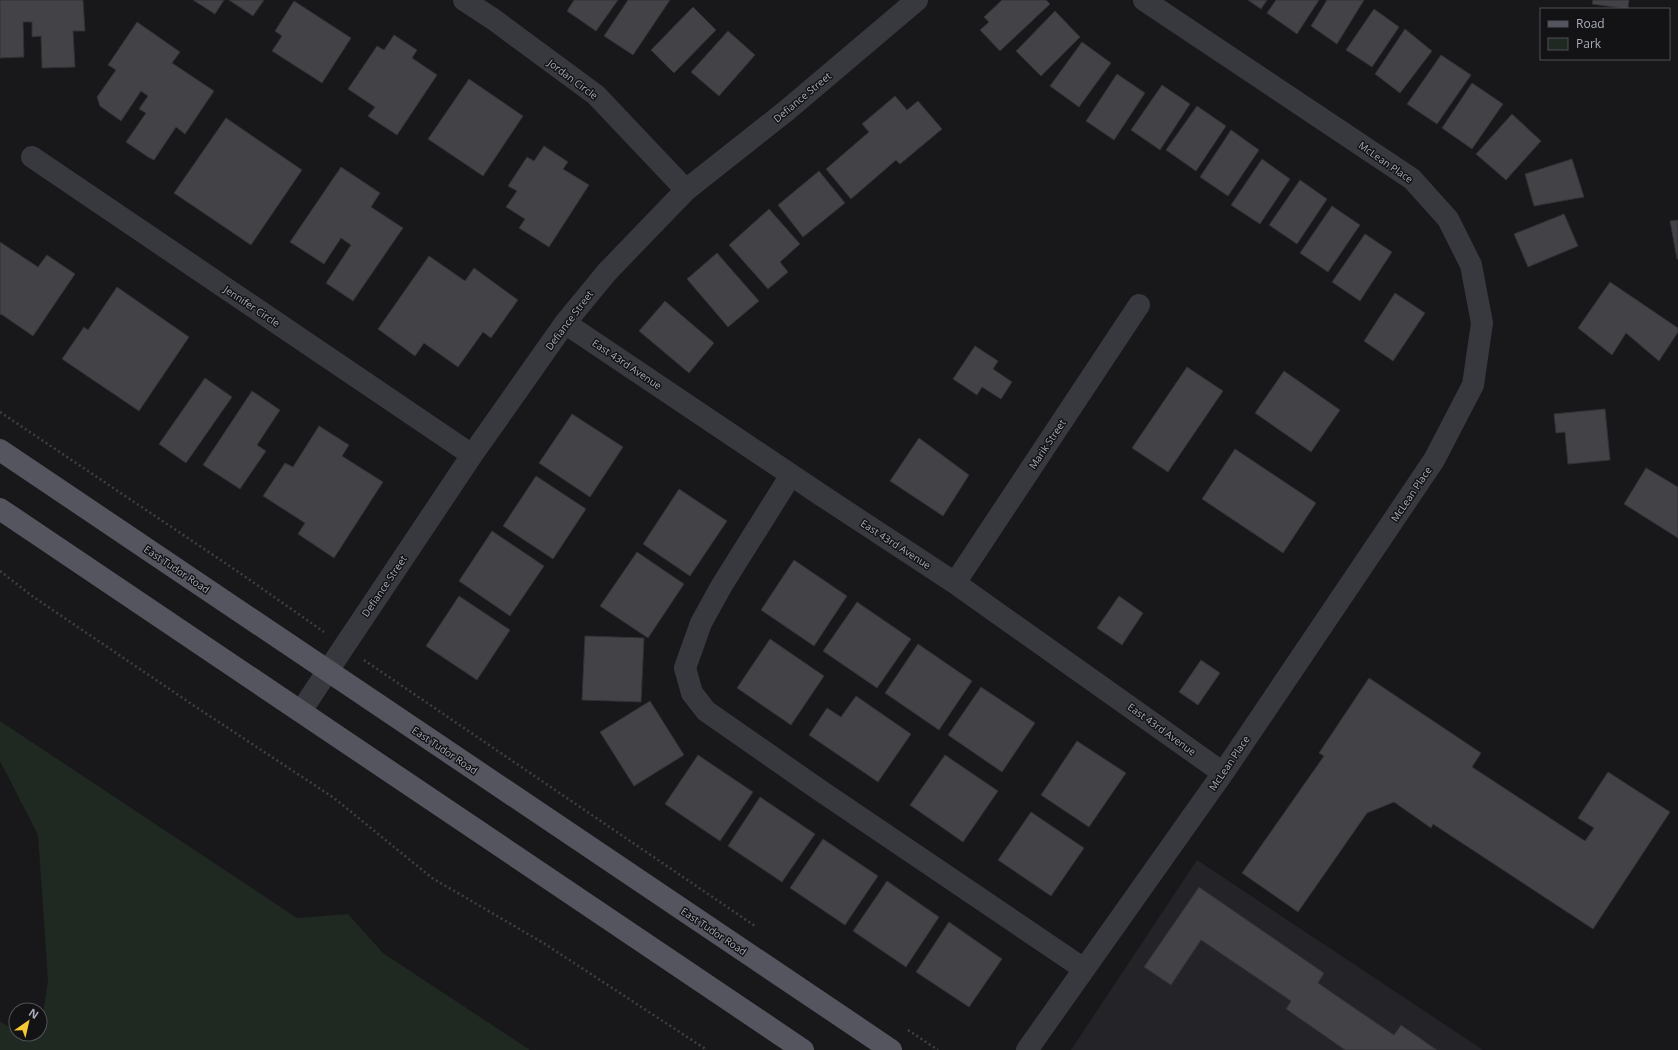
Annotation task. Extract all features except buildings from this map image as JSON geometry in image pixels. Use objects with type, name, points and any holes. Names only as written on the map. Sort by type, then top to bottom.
[{"type":"main road","name":"East Tudor Road","points":[[0,450],[891,1050]]},
{"type":"main road","points":[[0,509],[803,1050]]},
{"type":"street","name":"Jordan Circle","points":[[464,0],[493,19],[596,95],[686,190]]},
{"type":"street","name":"Defiance Street","points":[[301,711],[472,455],[565,323],[607,272],[686,190],[786,111],[917,0]]},
{"type":"street","name":"McLean Place","points":[[1027,1050],[1223,773],[1434,460],[1473,385],[1482,323],[1471,265],[1448,219],[1412,179],[1144,0]]},
{"type":"street","name":"Jennifer Circle","points":[[32,157],[472,455]]},
{"type":"street","name":"Marik Street","points":[[955,583],[1139,305]]},
{"type":"street","name":"East 43rd Avenue","points":[[565,323],[955,583],[1223,773]]},
{"type":"street","points":[[792,475],[722,585],[701,623],[685,668],[692,693],[706,711],[818,789],[1084,969]]},
{"type":"path","points":[[0,412],[237,571],[344,646],[760,929]]},
{"type":"path","points":[[0,571],[32,596],[193,706],[334,798],[432,878],[545,944],[707,1050]]},
{"type":"path","points":[[905,1028],[938,1050]]},
{"type":"shaded area","points":[[1197,860],[1483,1050],[1071,1050]]},
{"type":"green space","points":[[0,721],[297,918],[348,914],[383,953],[530,1050],[0,1050],[0,1021],[8,1026],[8,1042],[48,1042],[48,1002],[45,1002],[48,980],[38,835],[0,761]]}]
